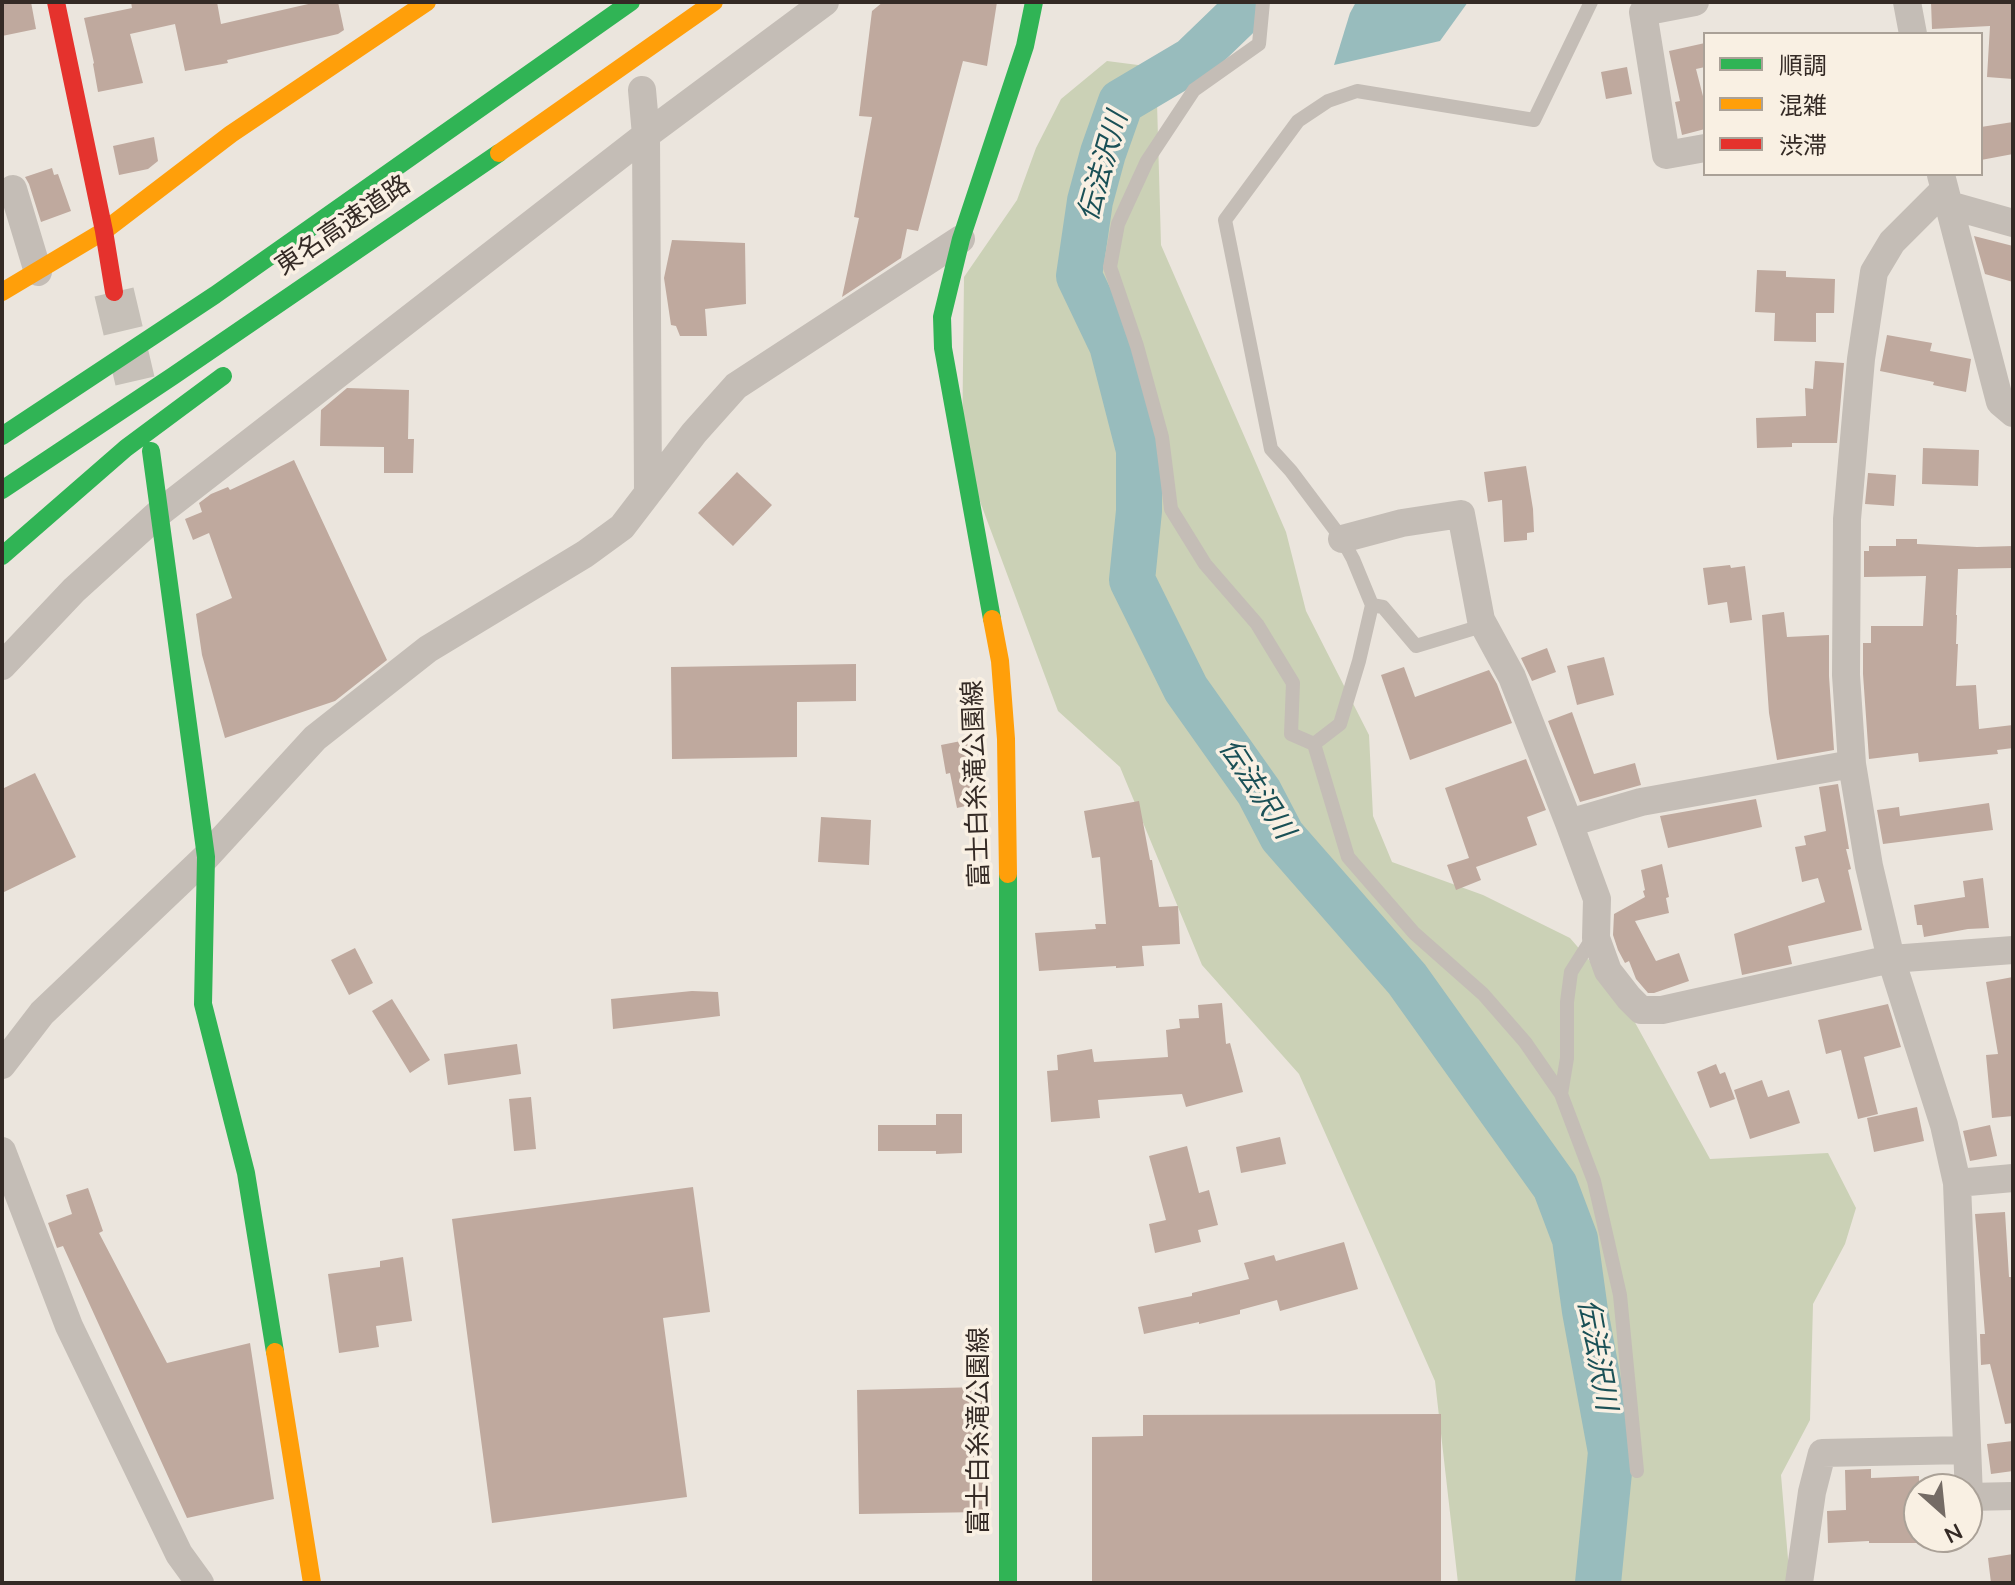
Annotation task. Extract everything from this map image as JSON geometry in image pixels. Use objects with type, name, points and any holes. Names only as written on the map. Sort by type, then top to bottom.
[{"type":"main road","points":[[56,2],[114,292]]},
{"type":"main road","points":[[2,292],[104,231],[231,134],[427,2]]},
{"type":"main road","name":"東名高速道路","points":[[2,490],[173,376],[714,2]]},
{"type":"main road","name":"富士白糸滝公園線","points":[[1008,1583],[1006,739],[1000,661],[943,348],[942,317],[961,239],[1025,46],[1034,2]]},
{"type":"main road","points":[[422,128],[628,4]]},
{"type":"main road","name":"東名高速道路","points":[[2,436],[215,295],[628,4]]},
{"type":"main road","points":[[381,255],[558,112]]},
{"type":"main road","points":[[2,556],[126,448],[237,366]]},
{"type":"main road","points":[[151,451],[206,857],[203,1004],[246,1173],[312,1583]]},
{"type":"street","points":[[2,666],[74,590],[159,513],[646,135],[825,2]]},
{"type":"street","points":[[1695,2],[1643,12],[1666,155],[1703,148]]},
{"type":"street","points":[[1907,2],[1913,32]]},
{"type":"street","points":[[642,90],[646,135],[648,493]]},
{"type":"street","points":[[13,189],[38,272]]},
{"type":"street","points":[[1945,190],[2013,223]]},
{"type":"street","points":[[1945,190],[2000,402],[2013,413]]},
{"type":"street","points":[[1945,190],[1892,242],[1874,272],[1861,359],[1847,519],[1846,675],[1852,764],[1869,866],[1891,959],[1944,1125],[1957,1183],[1969,1497],[2013,1496]]},
{"type":"street","points":[[2,1065],[42,1013],[206,857],[315,738],[428,649],[585,554],[622,527],[694,433],[736,386],[961,239]]},
{"type":"street","points":[[1342,539],[1402,523],[1461,514],[1481,620],[1512,677],[1597,899],[1596,938],[1608,971],[1641,1010],[1662,1010],[1891,959],[2013,950]]},
{"type":"street","points":[[1569,823],[1641,802],[1852,764]]},
{"type":"street","points":[[2,1151],[69,1326],[179,1554],[200,1583]]},
{"type":"street","points":[[1957,1183],[2013,1178]]},
{"type":"street","points":[[1799,1583],[1812,1492],[1822,1453],[1966,1450]]},
{"type":"lane","points":[[1263,2],[1259,44],[1194,90],[1147,161],[1118,224],[1110,267],[1137,346],[1162,437],[1171,509],[1205,564],[1257,624],[1293,683],[1291,734],[1314,744],[1348,857],[1414,933],[1483,994],[1525,1042],[1561,1094],[1594,1181],[1620,1295],[1637,1471]]},
{"type":"lane","points":[[1314,744],[1340,724],[1372,605],[1342,539],[1271,449],[1225,220],[1298,121],[1328,101],[1357,91],[1534,120],[1591,2]]},
{"type":"lane","points":[[1372,605],[1383,607],[1416,646],[1485,625]]},
{"type":"lane","points":[[1561,1094],[1567,1058],[1567,1002],[1571,972],[1596,933]]},
{"type":"green space","points":[[1107,61],[1138,65],[1157,102],[1161,245],[1286,532],[1306,611],[1369,735],[1373,816],[1392,862],[1483,895],[1570,938],[1621,997],[1710,1159],[1828,1153],[1856,1208],[1845,1244],[1813,1304],[1810,1420],[1781,1475],[1790,1583],[1458,1583],[1435,1381],[1299,1074],[1202,965],[1120,767],[1058,711],[962,453],[964,277],[1017,200],[1036,148],[1061,99]]},
{"type":"water","points":[[1356,2],[1468,2],[1440,41],[1334,65]]},
{"type":"building","points":[[2,2],[31,2],[36,29],[2,36]]},
{"type":"building","points":[[131,2],[217,2],[221,24],[317,2],[338,2],[344,30],[227,60],[228,63],[185,71],[175,24],[130,34],[143,83],[98,92],[84,18],[132,8]]},
{"type":"building","points":[[883,2],[997,2],[987,66],[963,61],[918,231],[907,229],[901,258],[842,297],[859,218],[854,217],[872,117],[859,116],[872,11]]},
{"type":"building","points":[[1931,2],[2013,2],[2013,79],[1987,77],[1990,26],[1932,29]]},
{"type":"building","points":[[1703,43],[1703,67],[1696,69],[1703,96],[1703,130],[1682,135],[1675,102],[1680,101],[1669,51]]},
{"type":"building","points":[[1627,67],[1632,94],[1606,99],[1601,72]]},
{"type":"building","points":[[2013,122],[2013,154],[1983,160],[1983,127]]},
{"type":"building","points":[[154,137],[158,161],[148,169],[119,175],[113,146]]},
{"type":"building","points":[[52,168],[54,175],[58,174],[71,211],[41,222],[25,177]]},
{"type":"building","points":[[1974,236],[2013,246],[2013,282],[1985,274]]},
{"type":"building","points":[[672,240],[745,243],[746,304],[705,309],[707,336],[680,336],[676,326],[671,325],[664,278]]},
{"type":"building","points":[[1757,270],[1786,271],[1786,277],[1835,279],[1834,313],[1816,313],[1816,342],[1774,341],[1775,313],[1755,312]]},
{"type":"building","points":[[1887,335],[1932,343],[1930,351],[1971,359],[1966,392],[1880,371]]},
{"type":"building","points":[[1815,361],[1844,363],[1837,443],[1792,443],[1792,447],[1757,448],[1756,418],[1806,416],[1805,388],[1813,389]]},
{"type":"building","points":[[347,388],[409,390],[408,439],[414,439],[413,473],[384,473],[384,447],[320,446],[321,410]]},
{"type":"building","points":[[1923,448],[1979,450],[1978,486],[1922,484]]},
{"type":"building","points":[[294,460],[387,660],[335,701],[225,738],[202,655],[196,614],[232,598],[209,533],[193,540],[185,519],[202,512],[199,503],[211,494],[228,487],[230,490]]},
{"type":"building","points":[[1526,466],[1534,532],[1527,533],[1527,540],[1504,542],[1502,500],[1488,502],[1484,472]]},
{"type":"building","points":[[737,472],[772,505],[733,546],[698,513]]},
{"type":"building","points":[[1868,473],[1896,475],[1894,506],[1865,504]]},
{"type":"building","points":[[1896,539],[1917,539],[1917,544],[2013,546],[2013,568],[1958,569],[1956,686],[1976,685],[1979,729],[2013,725],[2013,748],[1997,750],[1998,754],[1919,762],[1918,753],[1869,759],[1863,643],[1871,643],[1871,626],[1923,626],[1926,576],[1864,577],[1864,551],[1869,551],[1869,546],[1896,546]]},
{"type":"building","points":[[1730,565],[1731,568],[1745,566],[1752,620],[1730,623],[1727,602],[1708,605],[1703,568]]},
{"type":"building","points":[[1784,612],[1787,637],[1829,635],[1834,750],[1777,760],[1769,713],[1762,615]]},
{"type":"building","points":[[1547,648],[1556,672],[1532,681],[1521,658]]},
{"type":"building","points":[[1604,657],[1614,695],[1577,705],[1567,666]]},
{"type":"building","points":[[856,664],[856,701],[797,702],[797,757],[672,759],[671,667]]},
{"type":"building","points":[[1404,667],[1415,697],[1489,670],[1512,723],[1410,760],[1381,675]]},
{"type":"building","points":[[1572,712],[1594,774],[1635,763],[1641,785],[1580,802],[1548,721]]},
{"type":"building","points":[[971,739],[982,802],[957,808],[941,745]]},
{"type":"building","points":[[1526,759],[1546,810],[1527,817],[1537,845],[1476,867],[1481,880],[1456,890],[1447,865],[1469,858],[1445,788]]},
{"type":"building","points":[[35,773],[76,857],[2,893],[2,789]]},
{"type":"building","points":[[1838,784],[1849,849],[1846,849],[1851,869],[1848,870],[1862,930],[1788,946],[1792,964],[1742,975],[1734,934],[1825,902],[1818,878],[1802,882],[1795,847],[1806,845],[1804,836],[1826,831],[1819,787]]},
{"type":"building","points":[[1756,799],[1762,827],[1668,848],[1660,816]]},
{"type":"building","points":[[1139,801],[1159,907],[1178,906],[1180,944],[1142,946],[1144,966],[1039,971],[1035,933],[1096,929],[1095,924],[1106,924],[1100,857],[1092,858],[1084,811]]},
{"type":"building","points":[[1989,803],[1993,830],[1883,844],[1877,810],[1899,807],[1900,816]]},
{"type":"building","points":[[821,817],[871,820],[869,865],[818,862]]},
{"type":"building","points":[[1662,864],[1669,913],[1635,921],[1656,961],[1679,953],[1689,981],[1648,993],[1636,979],[1629,961],[1625,963],[1618,950],[1613,935],[1614,914],[1645,897],[1641,870]]},
{"type":"building","points":[[1983,878],[1989,928],[1924,937],[1922,925],[1917,925],[1914,905],[1965,897],[1963,881]]},
{"type":"building","points":[[355,948],[373,983],[349,995],[331,960]]},
{"type":"building","points":[[2013,977],[2013,1116],[1992,1118],[1986,1055],[1998,1054],[1986,982]]},
{"type":"building","points":[[692,991],[718,992],[720,1016],[613,1029],[611,999]]},
{"type":"building","points":[[392,999],[430,1060],[410,1073],[372,1011]]},
{"type":"building","points":[[1222,1003],[1226,1044],[1230,1043],[1243,1092],[1186,1107],[1182,1094],[1098,1100],[1100,1118],[1051,1122],[1047,1071],[1058,1070],[1057,1055],[1092,1049],[1094,1062],[1168,1057],[1166,1030],[1180,1028],[1179,1019],[1199,1018],[1198,1005]]},
{"type":"building","points":[[1888,1004],[1901,1047],[1864,1057],[1878,1114],[1858,1119],[1841,1050],[1826,1054],[1818,1020]]},
{"type":"building","points":[[517,1044],[521,1074],[448,1085],[444,1054]]},
{"type":"building","points":[[1716,1064],[1720,1074],[1725,1072],[1735,1099],[1710,1108],[1697,1072]]},
{"type":"building","points":[[1762,1080],[1768,1097],[1789,1090],[1800,1123],[1750,1139],[1734,1090]]},
{"type":"building","points":[[531,1097],[536,1149],[514,1151],[509,1099]]},
{"type":"building","points":[[1917,1107],[1924,1141],[1874,1152],[1867,1118]]},
{"type":"building","points":[[936,1114],[962,1114],[962,1153],[878,1151],[878,1125],[936,1125]]},
{"type":"building","points":[[1990,1125],[1997,1156],[1970,1161],[1963,1131]]},
{"type":"building","points":[[1280,1137],[1286,1164],[1241,1173],[1236,1147]]},
{"type":"building","points":[[1187,1146],[1199,1193],[1209,1190],[1218,1225],[1198,1230],[1201,1242],[1155,1253],[1149,1224],[1166,1220],[1149,1156]]},
{"type":"building","points":[[693,1187],[710,1312],[663,1318],[687,1497],[492,1523],[452,1219]]},
{"type":"building","points":[[88,1188],[103,1231],[99,1233],[167,1363],[250,1343],[274,1499],[187,1518],[63,1246],[57,1248],[48,1223],[72,1214],[66,1195]]},
{"type":"building","points":[[2005,1212],[2009,1277],[2013,1277],[2013,1423],[2005,1424],[1990,1364],[1981,1365],[1980,1334],[1985,1334],[1975,1214]]},
{"type":"building","points":[[1344,1242],[1358,1289],[1280,1311],[1277,1300],[1240,1310],[1240,1314],[1144,1334],[1138,1307],[1192,1296],[1192,1293],[1249,1279],[1244,1263],[1274,1255],[1276,1261]]},
{"type":"building","points":[[403,1257],[412,1321],[376,1326],[379,1347],[339,1353],[328,1274],[380,1267],[380,1261]]},
{"type":"building","points":[[982,1387],[983,1512],[859,1514],[857,1390]]},
{"type":"building","points":[[1441,1414],[1441,1583],[1092,1583],[1092,1437],[1143,1436],[1143,1415]]},
{"type":"building","points":[[2013,1441],[2013,1471],[1991,1474],[1987,1444]]},
{"type":"building","points":[[1871,1469],[1871,1478],[1903,1477],[1903,1543],[1828,1543],[1827,1511],[1846,1510],[1845,1470]]},
{"type":"building","points":[[2013,1554],[2013,1583],[1991,1583],[1988,1558]]},
{"type":"waterway","name":"伝法沢川","points":[[1246,2],[1246,8],[1192,60],[1121,102],[1090,201],[1079,276],[1112,345],[1139,450],[1139,511],[1132,580],[1186,689],[1259,792],[1282,836],[1407,979],[1555,1186],[1575,1239],[1611,1452],[1598,1583]]},
{"type":"tunnel","points":[[114,292],[135,381]]},
{"type":"traffic: fast","points":[[2,436],[215,295],[631,2]]},
{"type":"traffic: fast","points":[[992,619],[943,348],[942,317],[961,239],[1025,46],[1034,2]]},
{"type":"traffic: fast","points":[[2,490],[499,153]]},
{"type":"traffic: fast","points":[[2,556],[126,448],[223,376]]},
{"type":"traffic: fast","points":[[151,451],[206,857],[203,1004],[246,1173],[275,1352]]},
{"type":"traffic: fast","points":[[1008,874],[1008,1583]]},
{"type":"traffic: slow","points":[[2,292],[104,231],[231,134],[427,2]]},
{"type":"traffic: slow","points":[[499,153],[714,2]]},
{"type":"traffic: slow","points":[[992,619],[1000,661],[1006,739],[1008,874]]},
{"type":"traffic: slow","points":[[275,1352],[312,1583]]},
{"type":"traffic: jam","points":[[56,2],[114,292]]}]
